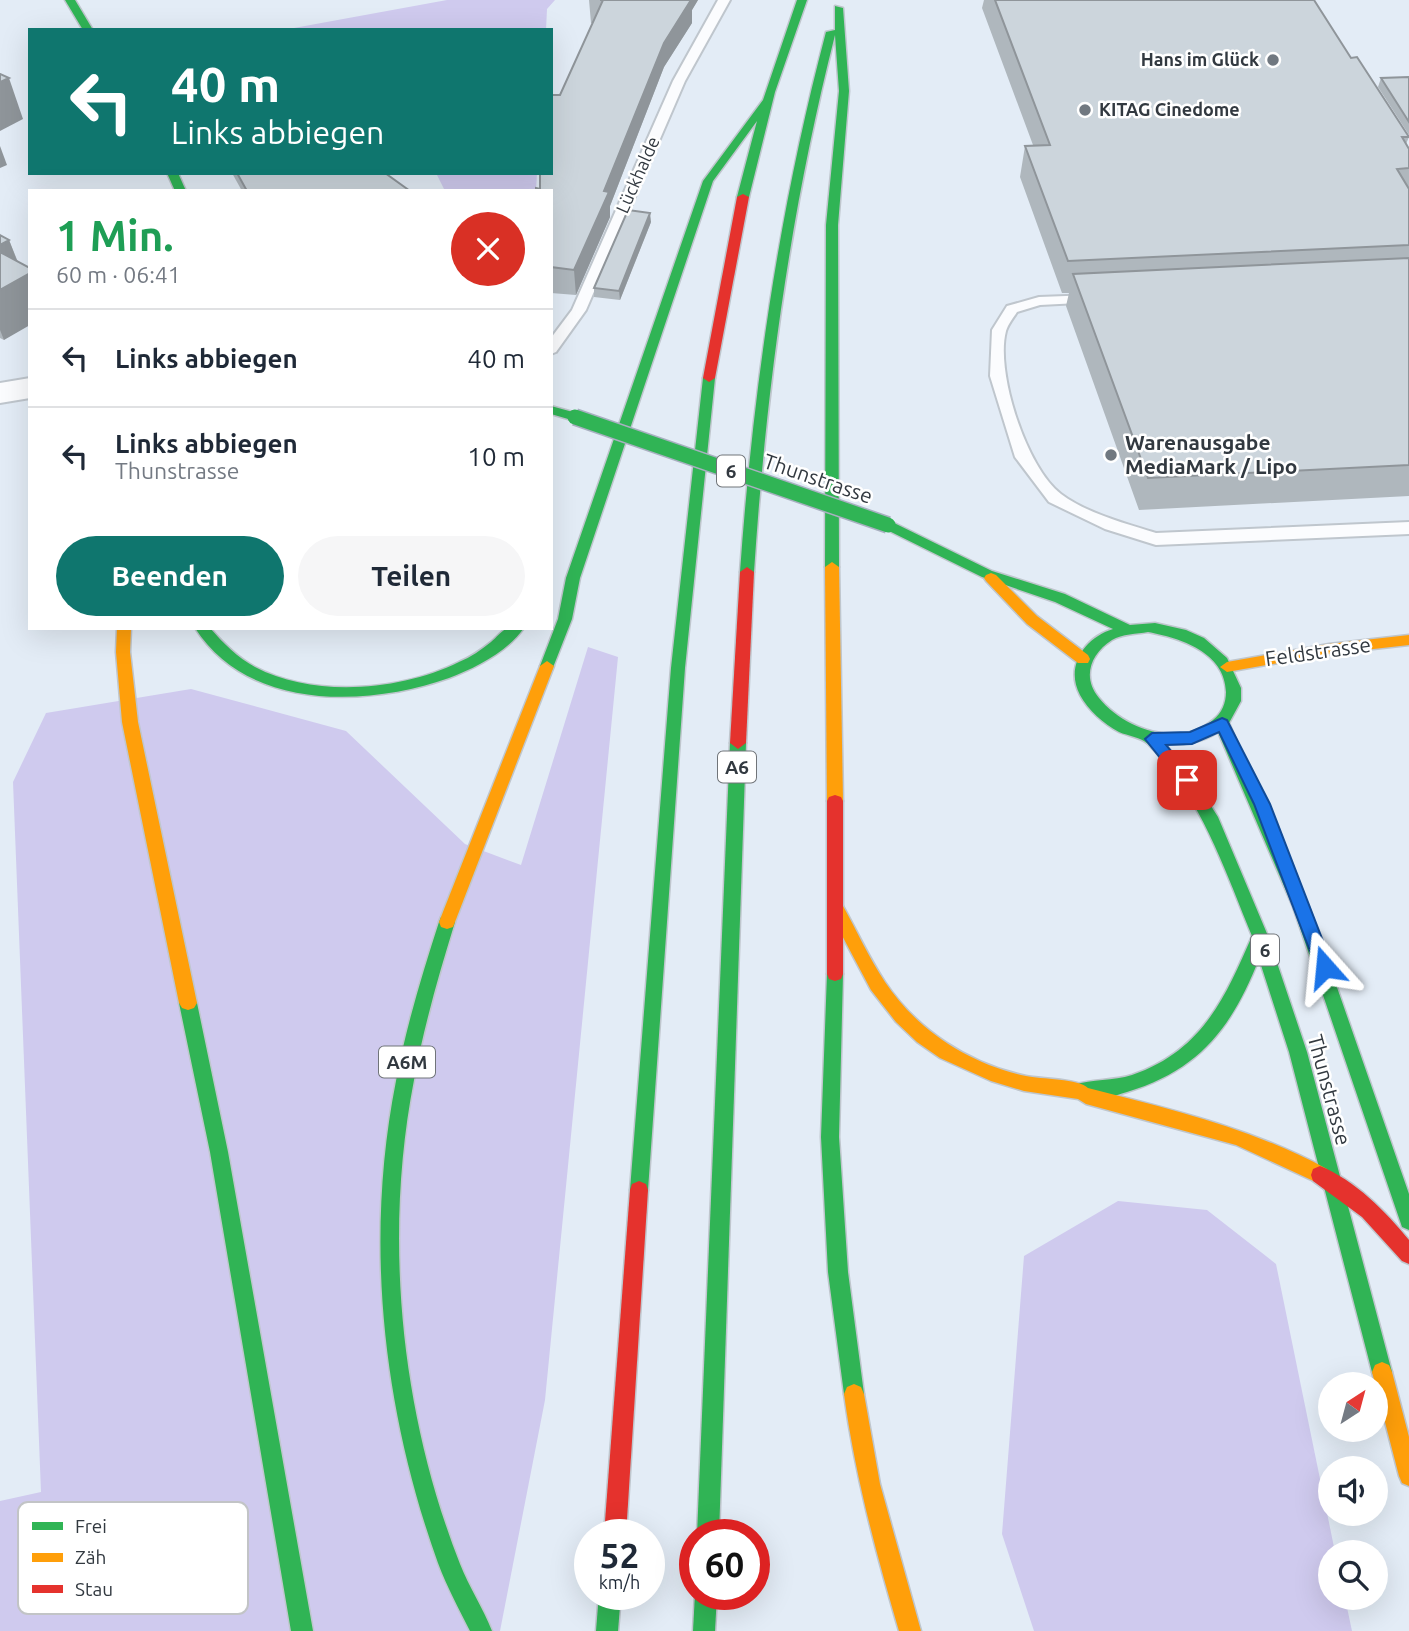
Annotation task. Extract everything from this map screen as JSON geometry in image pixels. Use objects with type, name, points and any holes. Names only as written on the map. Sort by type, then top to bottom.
[{"type":"main road","points":[[70,0],[87,28]]},
{"type":"main road","points":[[616,1519],[668,788],[695,498],[731,248],[766,102],[802,0]]},
{"type":"main road","points":[[840,4],[844,91],[832,225],[831,423],[837,911],[830,1137],[838,1272],[860,1450],[876,1519],[910,1631]]},
{"type":"main road","name":"A6","points":[[709,1519],[736,789],[752,502],[768,339],[789,201],[810,108],[840,4]]},
{"type":"main road","points":[[553,595],[573,578],[708,181],[766,102]]},
{"type":"main road","name":"Thunstrasse","points":[[553,411],[888,526],[987,574],[1060,598],[1125,629]]},
{"type":"main road","name":"Thunstrasse","points":[[987,574],[1032,620],[1083,659]]},
{"type":"main road","name":"A6M","points":[[481,1631],[450,1566],[415,1447],[398,1366],[387,1266],[389,1171],[409,1051],[424,992],[486,821],[565,619],[573,578]]},
{"type":"main road","points":[[1148,627],[1194,639],[1213,651],[1227,667],[1234,682],[1236,697],[1232,711],[1222,724],[1192,738],[1152,739],[1125,730],[1102,716],[1087,698],[1080,678],[1083,659],[1092,646],[1106,636],[1125,629],[1148,627]]},
{"type":"main road","points":[[124,630],[122,652],[130,722],[219,1152],[302,1631]]},
{"type":"main road","points":[[204,630],[233,660],[261,676],[298,686],[338,690],[379,689],[419,682],[461,668],[514,630]]},
{"type":"main road","name":"Feldstrasse","points":[[1227,667],[1329,649],[1409,640]]},
{"type":"main road","name":"Thunstrasse","points":[[1222,724],[1262,804],[1311,925],[1409,1221]]},
{"type":"main road","name":"Thunstrasse","points":[[1152,739],[1187,780],[1212,821],[1260,936],[1298,1052],[1409,1476]]},
{"type":"main road","points":[[837,911],[889,1002],[931,1045],[982,1074],[1031,1089],[1078,1094],[1229,1137],[1308,1167],[1371,1210],[1409,1255]]},
{"type":"main road","points":[[1078,1094],[1127,1084],[1163,1069],[1202,1040],[1224,1012],[1260,936]]},
{"type":"main road","points":[[607,1631],[609,1610]]},
{"type":"main road","points":[[704,1631],[705,1610]]},
{"type":"street","points":[[0,394],[28,388]]},
{"type":"lane","name":"Lückhalde","points":[[553,346],[579,310],[679,81],[724,0]]},
{"type":"lane","points":[[1107,298],[1039,302],[1012,309],[999,330],[998,376],[1023,457],[1055,498],[1111,525],[1156,539],[1409,528]]},
{"type":"shaded area","points":[[447,0],[555,0],[547,9],[546,28],[294,28]]},
{"type":"shaded area","points":[[437,175],[537,175],[536,189],[444,189]]},
{"type":"shaded area","points":[[588,647],[618,657],[545,1400],[500,1631],[0,1631],[0,1501],[41,1492],[13,782],[46,713],[191,689],[346,731],[465,844],[521,865]]},
{"type":"shaded area","points":[[1118,1201],[1207,1210],[1276,1264],[1318,1469],[1318,1526],[1330,1526],[1333,1540],[1318,1540],[1318,1610],[1348,1610],[1352,1631],[1034,1631],[1002,1534],[1024,1256]]},
{"type":"building","points":[[603,0],[691,0],[664,43],[604,191],[609,192],[574,270],[553,267],[553,189],[540,189],[540,175],[553,175],[553,95],[560,95]]},
{"type":"building","points":[[995,0],[1314,0],[1351,58],[1357,57],[1409,137],[1402,137],[1409,149],[1409,168],[1397,169],[1409,189],[1409,245],[1068,261],[1025,146],[1050,145]]},
{"type":"building","points":[[0,74],[9,78],[0,82]]},
{"type":"building","points":[[1409,77],[1409,122],[1381,78]]},
{"type":"building","points":[[238,175],[388,175],[407,189],[246,189]]},
{"type":"building","points":[[628,210],[650,213],[619,291],[594,288]]},
{"type":"building","points":[[0,235],[9,240],[0,245]]},
{"type":"building","points":[[0,252],[28,267],[28,274],[0,290]]},
{"type":"building","points":[[1409,258],[1409,465],[1148,478],[1073,274]]},
{"type":"traffic: fast","points":[[70,0],[87,28]]},
{"type":"traffic: fast","points":[[743,197],[770,92],[802,0]]},
{"type":"traffic: fast","points":[[832,567],[832,225],[844,91],[838,8]]},
{"type":"traffic: fast","points":[[747,572],[758,435],[775,300],[799,165],[831,32]]},
{"type":"traffic: fast","points":[[547,666],[565,619],[573,578],[708,181],[766,102]]},
{"type":"traffic: fast","points":[[173,175],[180,189]]},
{"type":"traffic: fast","points":[[639,1190],[678,668],[709,378]]},
{"type":"traffic: fast","points":[[553,411],[575,417]]},
{"type":"traffic: fast","points":[[575,417],[888,525]]},
{"type":"traffic: fast","points":[[888,525],[987,574],[1060,598],[1125,629]]},
{"type":"traffic: fast","points":[[1148,627],[1174,632],[1199,642],[1212,651],[1229,674],[1233,688],[1229,713],[1205,733],[1177,739],[1149,737],[1123,727],[1102,712],[1087,694],[1081,674],[1086,654],[1106,637],[1148,627]]},
{"type":"traffic: fast","points":[[204,630],[224,652],[249,670],[276,682],[339,692],[402,686],[433,678],[475,660],[515,630]]},
{"type":"traffic: fast","points":[[1222,724],[1301,907],[1409,1221]]},
{"type":"traffic: fast","points":[[1152,739],[1187,780],[1212,821],[1260,936],[1298,1052],[1382,1372]]},
{"type":"traffic: fast","points":[[709,1519],[738,743]]},
{"type":"traffic: fast","points":[[447,922],[422,1002],[404,1083],[393,1163],[390,1243],[394,1323],[405,1403],[423,1484],[449,1564],[481,1631]]},
{"type":"traffic: fast","points":[[1080,1091],[1118,1087],[1138,1081],[1174,1063],[1190,1051],[1205,1038],[1224,1014],[1260,936]]},
{"type":"traffic: fast","points":[[835,974],[830,1137],[838,1272],[854,1394]]},
{"type":"traffic: fast","points":[[188,1003],[219,1152],[302,1631]]},
{"type":"traffic: fast","points":[[607,1631],[609,1610]]},
{"type":"traffic: fast","points":[[704,1631],[705,1610]]},
{"type":"traffic: slow","points":[[832,567],[835,801]]},
{"type":"traffic: slow","points":[[991,578],[1032,620],[1083,659]]},
{"type":"traffic: slow","points":[[124,630],[123,652],[130,722],[188,1003]]},
{"type":"traffic: slow","points":[[1227,667],[1329,649],[1409,640]]},
{"type":"traffic: slow","points":[[447,922],[547,666]]},
{"type":"traffic: slow","points":[[837,911],[877,985],[903,1017],[923,1036],[946,1052],[997,1076],[1024,1084],[1080,1091]]},
{"type":"traffic: slow","points":[[1086,1096],[1236,1137],[1293,1160],[1320,1175]]},
{"type":"traffic: slow","points":[[854,1394],[870,1484],[910,1631]]},
{"type":"traffic: slow","points":[[1388,1395],[1409,1476]]},
{"type":"traffic: jam","points":[[709,378],[743,197]]},
{"type":"traffic: jam","points":[[738,743],[747,572]]},
{"type":"traffic: jam","points":[[835,801],[835,974]]},
{"type":"traffic: jam","points":[[1320,1175],[1369,1210],[1409,1255]]},
{"type":"traffic: jam","points":[[616,1519],[639,1190]]},
{"type":"place","name":"Hans im Glück","points":[[1273,60]]},
{"type":"place","name":"KITAG Cinedome","points":[[1085,110]]},
{"type":"place","name":"Warenausgabe MediaMark / Lipo","points":[[1111,455]]},
{"type":"route","points":[[1187,780],[1152,739],[1172,741],[1192,738],[1209,733],[1222,724],[1262,804],[1325,967]]}]
